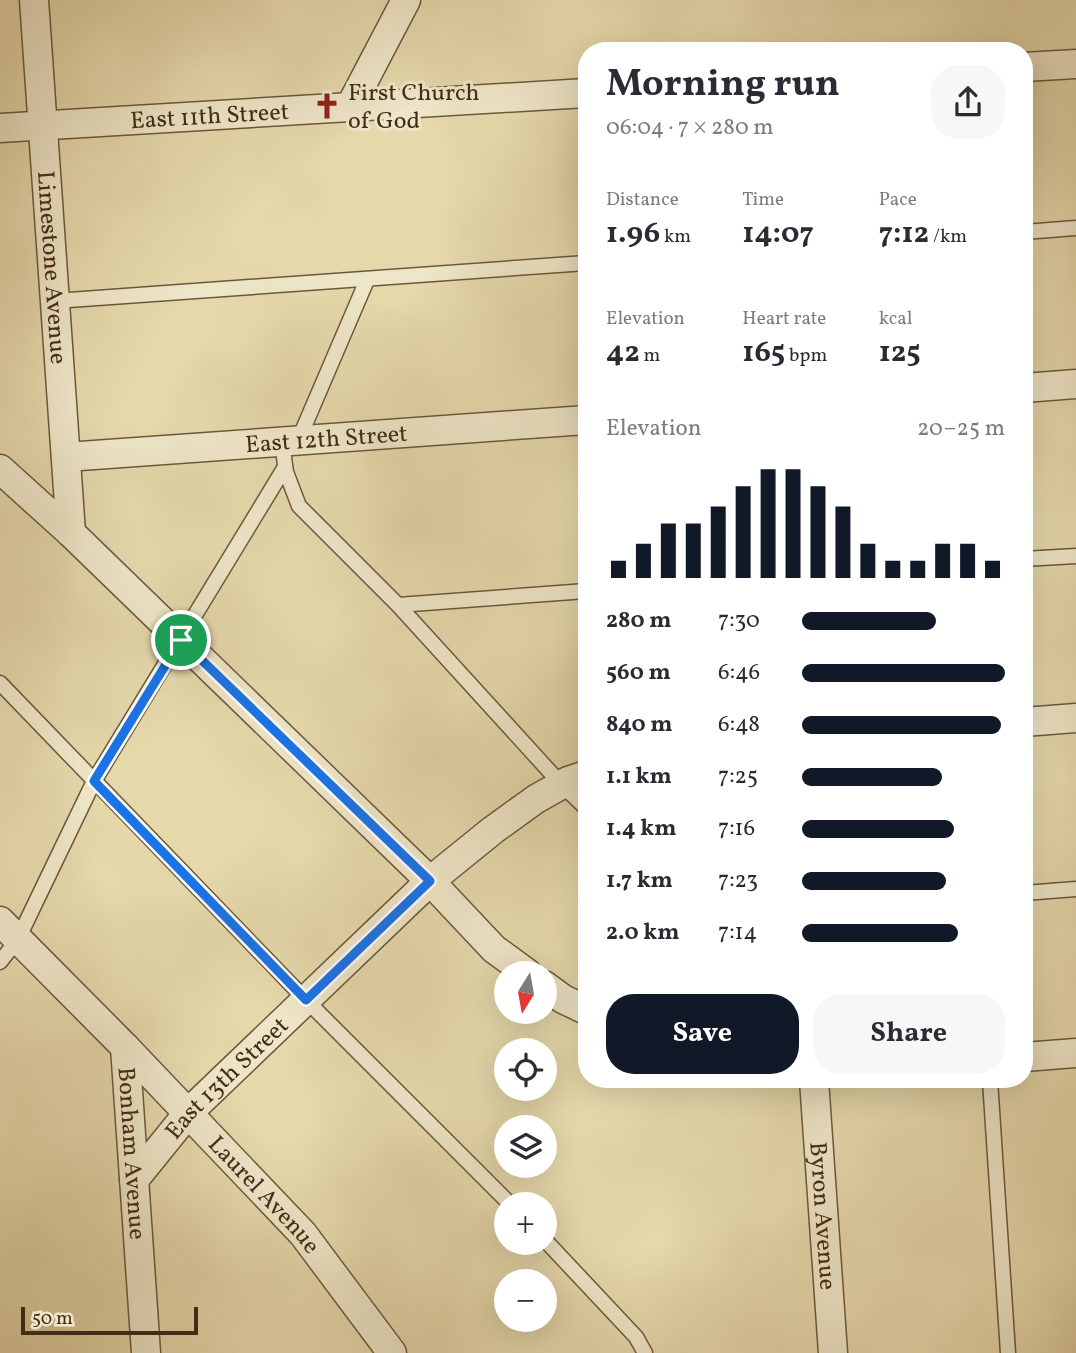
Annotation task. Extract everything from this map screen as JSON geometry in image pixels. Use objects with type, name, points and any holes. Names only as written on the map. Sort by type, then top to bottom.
[{"type":"street","name":"Limestone Avenue","points":[[34,0],[71,534]]},
{"type":"street","points":[[350,107],[406,0]]},
{"type":"street","points":[[1033,66],[1076,64]]},
{"type":"street","name":"East 11th Street","points":[[0,128],[578,93]]},
{"type":"street","points":[[1033,387],[1076,384]]},
{"type":"street","name":"East 12th Street","points":[[66,457],[288,450],[578,421]]},
{"type":"street","points":[[0,469],[71,534],[430,881],[495,949],[511,961]]},
{"type":"street","points":[[1033,721],[1076,718]]},
{"type":"street","name":"East 13th Street","points":[[134,1180],[189,1112],[430,881],[536,799],[574,780]]},
{"type":"street","name":"Bonham Avenue","points":[[9,930],[125,1046],[149,1350]]},
{"type":"street","points":[[557,995],[578,1006]]},
{"type":"street","name":"Laurel Avenue","points":[[125,1046],[303,1234],[392,1353]]},
{"type":"street","points":[[1033,1055],[1076,1053]]},
{"type":"street","name":"Byron Avenue","points":[[815,1088],[833,1353]]},
{"type":"lane","points":[[1033,231],[1076,228]]},
{"type":"lane","points":[[55,301],[578,264]]},
{"type":"lane","points":[[0,962],[9,930],[94,781],[181,640],[288,450],[367,280]]},
{"type":"lane","points":[[288,450],[299,506],[574,780]]},
{"type":"lane","points":[[1033,558],[1076,556]]},
{"type":"lane","points":[[398,605],[578,592]]},
{"type":"lane","points":[[0,683],[306,1000],[498,1192]]},
{"type":"lane","points":[[1033,892],[1076,889]]},
{"type":"lane","points":[[991,1088],[1008,1353]]},
{"type":"lane","points":[[557,1254],[636,1337],[645,1353]]},
{"type":"place","name":"First Church of God","points":[[327,106]]},
{"type":"route","points":[[181,640],[430,881],[306,1000],[94,781],[181,640]]}]
